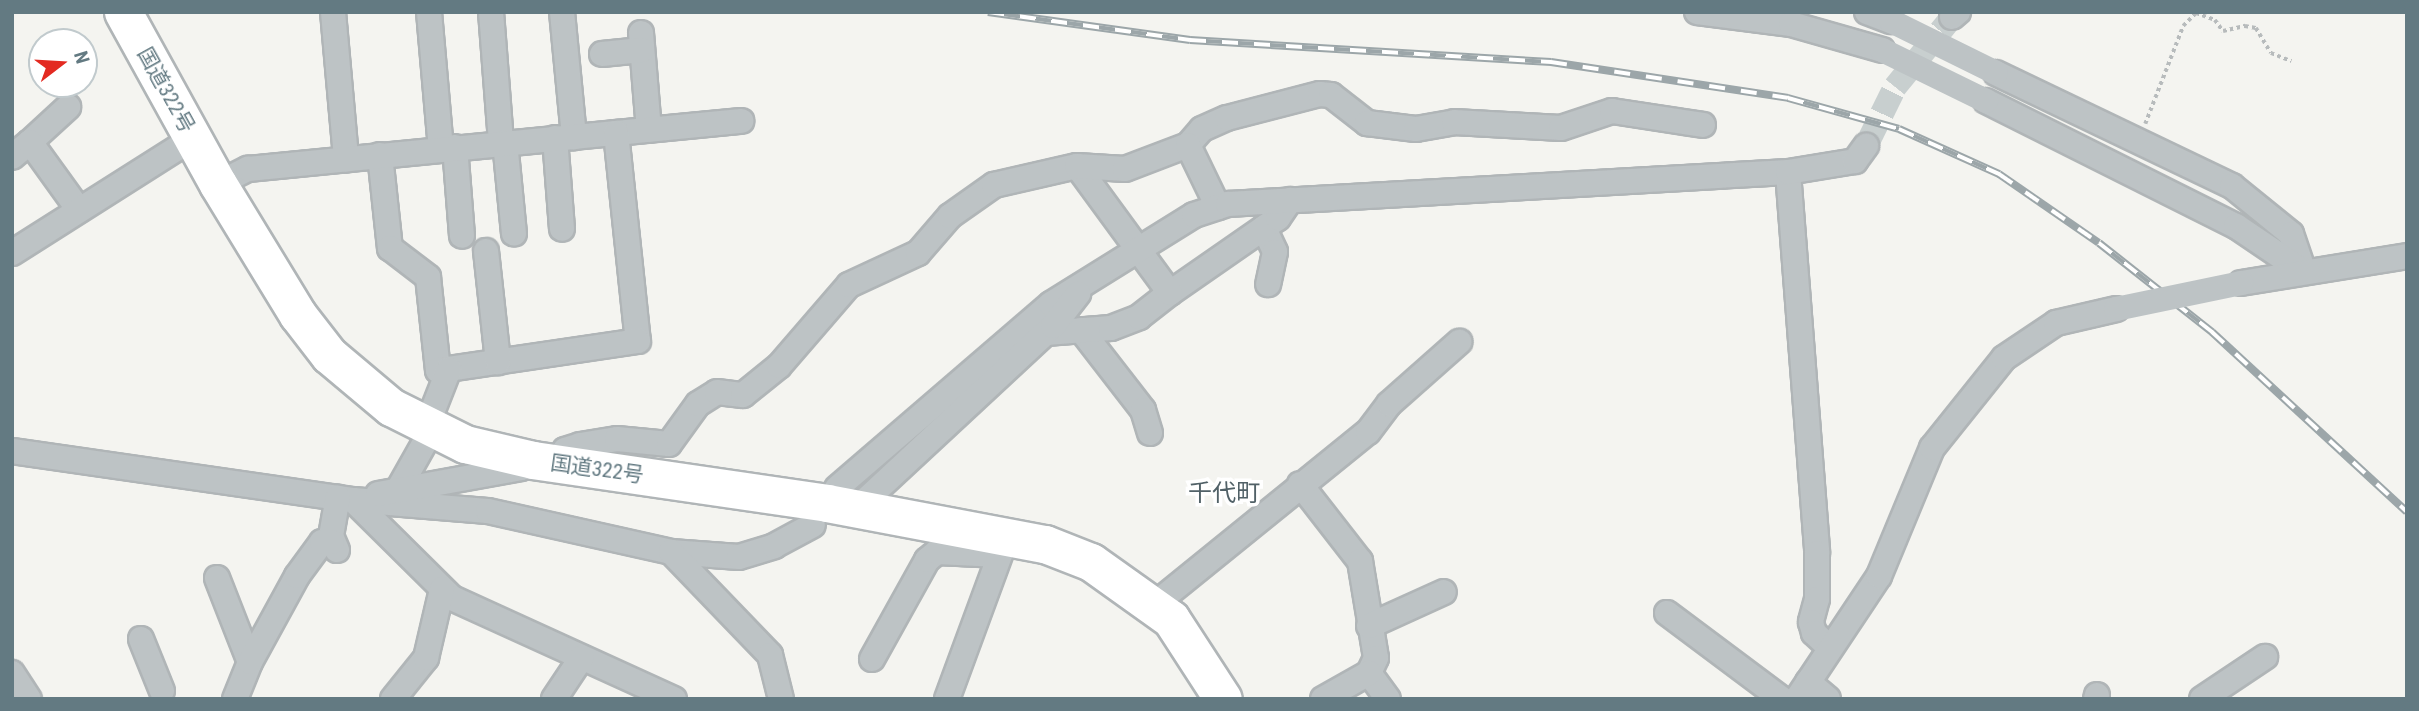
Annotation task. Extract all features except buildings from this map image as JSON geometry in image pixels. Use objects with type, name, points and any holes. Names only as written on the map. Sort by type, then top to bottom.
[{"type":"highway","name":"国道322号","points":[[123,12],[218,184],[298,315],[329,355],[391,407],[465,443],[545,461],[846,498],[1002,546],[1045,544],[1091,562],[1171,619],[1223,699]]},
{"type":"street","points":[[333,12],[346,159]]},
{"type":"street","points":[[414,12],[418,55],[433,55]]},
{"type":"street","points":[[429,12],[433,55],[463,236]]},
{"type":"street","points":[[491,12],[514,234]]},
{"type":"street","points":[[562,12],[562,229]]},
{"type":"street","points":[[1697,12],[1791,24],[1882,50],[2236,226],[2304,272]]},
{"type":"street","points":[[1867,12],[1891,21],[2232,186],[2262,206],[2291,234],[2304,272]]},
{"type":"street","points":[[603,54],[642,41],[649,130]]},
{"type":"street","points":[[2022,119],[2034,92]]},
{"type":"street","points":[[346,499],[522,468],[545,461],[565,450],[604,441],[669,444],[698,404],[717,392],[743,395],[779,366],[849,285],[919,253],[950,216],[994,185],[1077,166],[1125,169],[1188,145],[1202,129],[1227,118],[1320,94],[1331,95],[1367,123],[1416,129],[1454,122],[1561,128],[1612,111],[1703,125]]},
{"type":"street","points":[[68,107],[21,149],[79,210]]},
{"type":"street","points":[[218,184],[248,169],[503,142],[741,121]]},
{"type":"street","points":[[380,155],[390,248],[428,277],[438,370],[449,369],[638,341],[616,133]]},
{"type":"street","points":[[12,253],[193,138]]},
{"type":"street","points":[[1188,145],[1218,207]]},
{"type":"street","points":[[846,498],[1051,304],[1082,288],[1137,249],[1194,215],[1218,207],[1290,200],[1788,172],[1855,161],[1866,146]]},
{"type":"street","points":[[1077,166],[1170,293]]},
{"type":"street","points":[[1788,172],[1817,553],[1817,599],[1811,622],[1814,633],[1829,647]]},
{"type":"street","points":[[1046,332],[1111,328],[1139,317],[1278,218],[1290,200]]},
{"type":"street","points":[[1264,228],[1275,252],[1268,284]]},
{"type":"street","points":[[486,251],[498,362]]},
{"type":"street","points":[[1828,699],[1802,690],[1879,576],[1932,448],[2004,358],[2056,323],[2241,283],[2407,256]]},
{"type":"street","points":[[846,498],[1046,332],[1082,288]]},
{"type":"street","points":[[1082,330],[1143,410],[1150,433]]},
{"type":"street","points":[[1154,605],[1300,484],[1368,432],[1389,404],[1459,342]]},
{"type":"street","points":[[398,490],[430,426],[449,369]]},
{"type":"street","points":[[14,460],[346,499],[488,511],[671,552],[739,557],[774,546],[813,525]]},
{"type":"street","points":[[1300,484],[1360,561],[1376,658],[1369,673],[1322,699]]},
{"type":"street","points":[[234,699],[250,662],[297,576],[321,542],[335,546],[346,499]]},
{"type":"street","points":[[346,499],[452,598],[665,696]]},
{"type":"street","points":[[872,659],[927,560],[937,552],[1002,546],[947,699]]},
{"type":"street","points":[[671,552],[770,655],[781,699]]},
{"type":"street","points":[[217,578],[250,662]]},
{"type":"street","points":[[393,699],[426,658],[442,589]]},
{"type":"street","points":[[1369,626],[1444,592]]},
{"type":"street","points":[[1667,612],[1782,699]]},
{"type":"street","points":[[141,639],[161,696]]},
{"type":"street","points":[[554,699],[582,657]]},
{"type":"street","points":[[2202,699],[2265,657]]},
{"type":"street","points":[[12,673],[29,699]]},
{"type":"street","points":[[1369,673],[1388,699]]},
{"type":"street","points":[[1233,699],[1240,699]]},
{"type":"path","points":[[2138,142],[2183,26],[2196,13],[2215,20],[2223,31],[2245,26],[2256,28],[2271,53],[2291,61]]},
{"type":"tunnel","points":[[1866,146],[1895,87],[1952,17]]},
{"type":"railway","points":[[988,12],[1190,40],[1551,62],[1788,98],[1899,129],[1999,174],[2099,243],[2212,332],[2407,512]]},
{"type":"district","name":"千代町","points":[[1224,494]]}]
